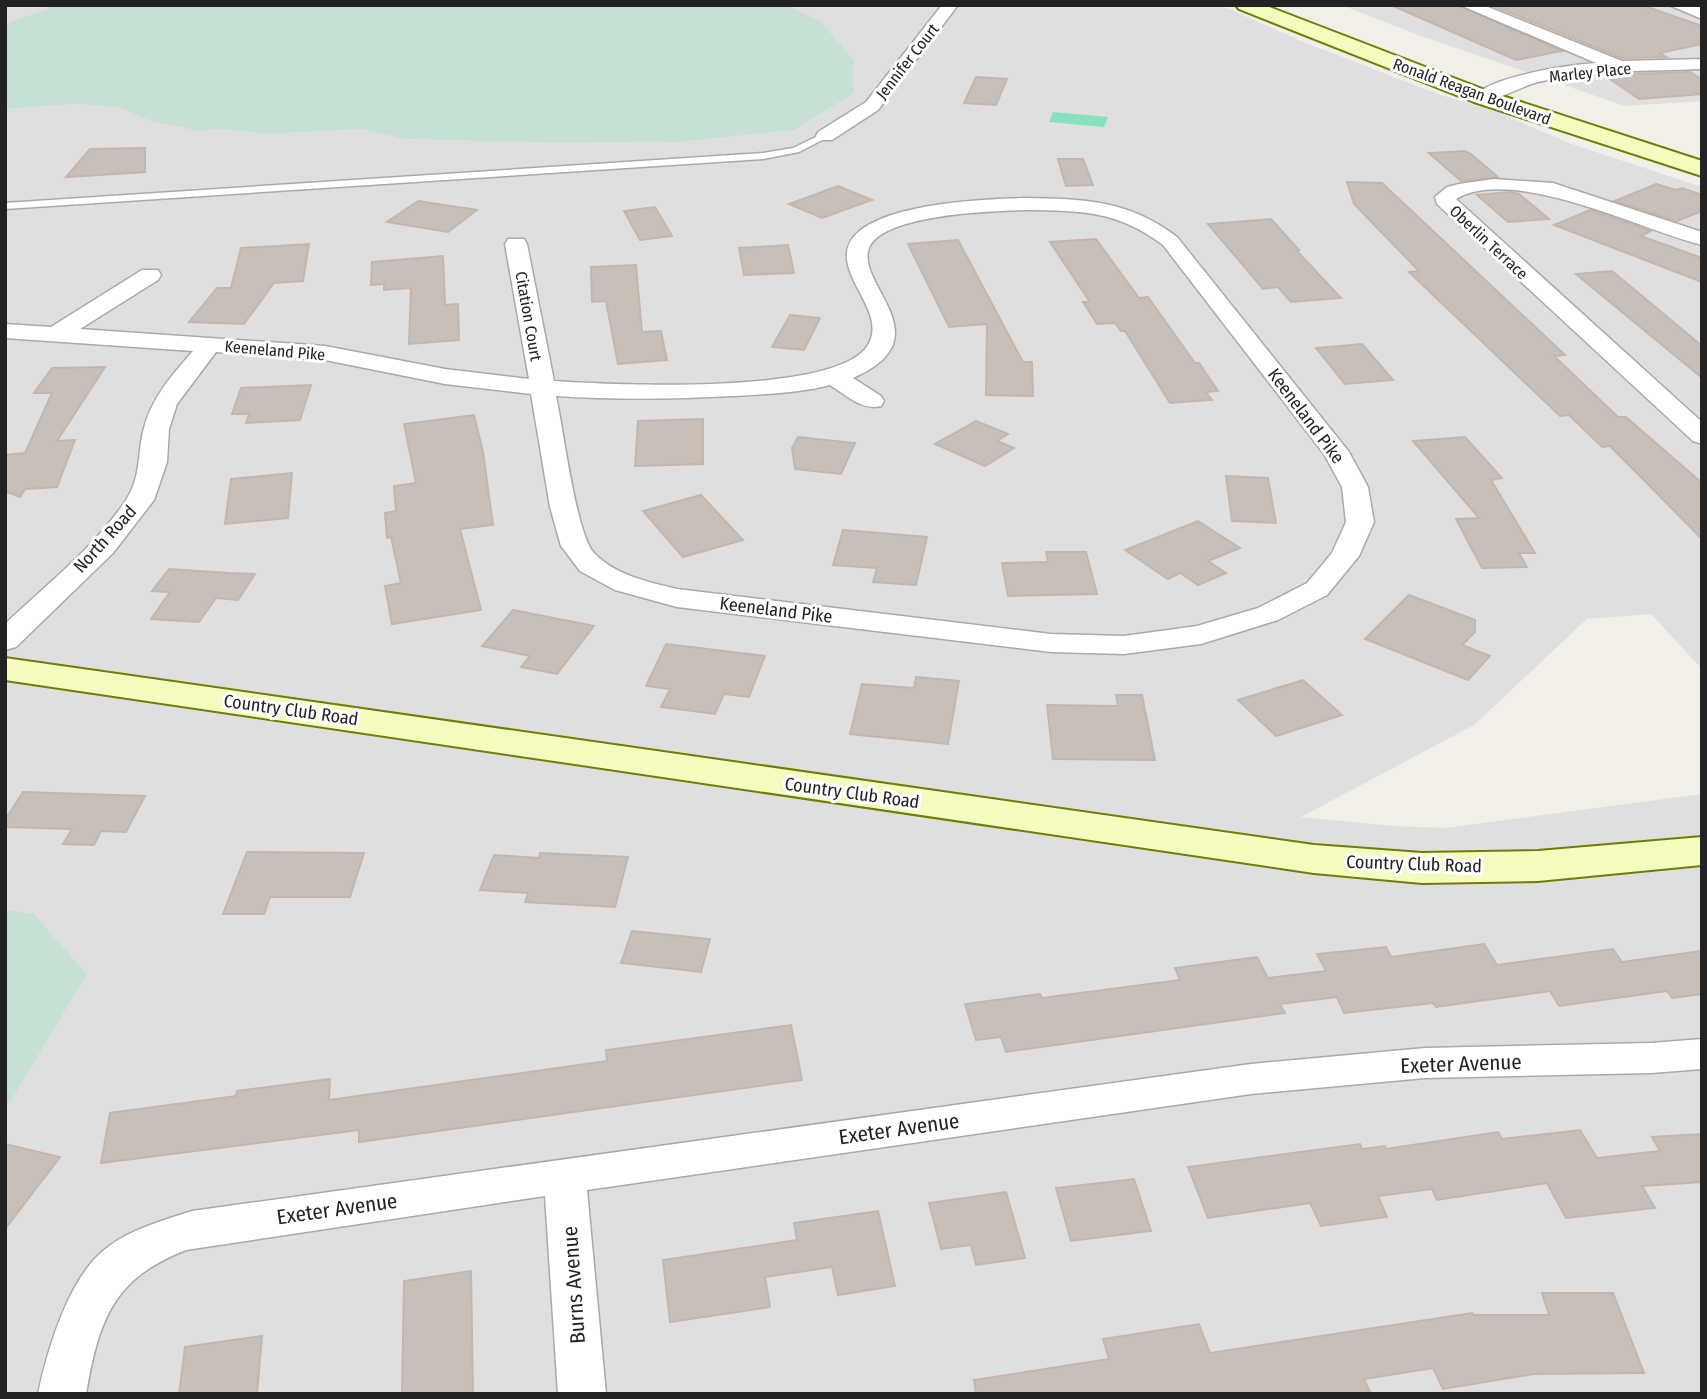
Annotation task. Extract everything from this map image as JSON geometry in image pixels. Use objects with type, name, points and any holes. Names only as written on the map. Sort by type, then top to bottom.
[{"type":"main road","name":"Ronald Reagan Boulevard","points":[[1246,5],[1482,97],[1702,169]]},
{"type":"main road","name":"Ronald Reagan Boulevard","points":[[1357,26],[1504,85],[1702,147]]},
{"type":"main road","name":"Country Club Road","points":[[5,669],[1314,859],[1422,868],[1538,866],[1702,851]]},
{"type":"street","name":"Jennifer Court","points":[[825,136],[872,106],[950,5]]},
{"type":"street","points":[[1468,5],[1622,68]]},
{"type":"street","points":[[1677,5],[1702,14]]},
{"type":"street","name":"Marley Place","points":[[1482,97],[1504,85],[1555,74],[1702,64]]},
{"type":"street","name":"Oberlin Terrace","points":[[1702,239],[1546,187],[1520,185],[1465,188],[1452,191],[1446,197],[1447,204],[1702,436]]},
{"type":"street","name":"Keeneland Pike","points":[[5,331],[326,354],[459,379],[542,388],[638,392],[708,391],[771,386],[833,376],[854,368],[872,355],[885,340],[885,322],[859,266],[857,252],[862,239],[877,229],[900,217],[934,211],[1026,204],[1086,205],[1122,212],[1146,223],[1170,241],[1336,452],[1355,487],[1360,522],[1345,556],[1317,589],[1268,614],[1201,635],[1124,645],[1051,643],[677,598],[638,588],[603,573],[580,555],[569,531],[542,388]]},
{"type":"street","name":"Citation Court","points":[[516,244],[542,388]]},
{"type":"street","points":[[56,334],[150,275]]},
{"type":"street","name":"North Road","points":[[5,640],[103,547],[140,500],[154,462],[156,429],[165,404],[178,383],[210,345]]},
{"type":"street","points":[[833,376],[872,401]]},
{"type":"street","name":"Exeter Avenue","points":[[62,1394],[88,1308],[109,1272],[141,1248],[192,1229],[1251,1079],[1425,1063],[1651,1058],[1702,1054]]},
{"type":"street","name":"Burns Avenue","points":[[565,1177],[582,1394]]},
{"type":"lane","points":[[5,206],[763,156],[796,150],[825,136]]},
{"type":"shaded area","points":[[5,5],[57,5],[5,24]]},
{"type":"shaded area","points":[[786,5],[1220,5],[1306,43],[1438,94],[1500,113],[1569,143],[1702,187],[1702,669],[1651,614],[1587,619],[1474,725],[1301,817],[1445,828],[1702,794],[1702,839],[1533,854],[1420,856],[1315,848],[5,659],[5,109],[80,104],[121,108],[150,121],[198,131],[222,129],[267,134],[360,129],[404,139],[556,143],[679,142],[794,130],[819,20]]},
{"type":"shaded area","points":[[1341,5],[1702,5],[1702,101],[1625,106],[1421,36]]},
{"type":"shaded area","points":[[5,679],[1312,871],[1702,863],[1702,1394],[5,1394],[5,1107],[87,974],[33,913],[5,910]]},
{"type":"green space","points":[[57,5],[786,5],[819,20],[854,60],[854,93],[794,130],[679,142],[556,143],[404,139],[360,129],[267,134],[222,129],[198,131],[150,121],[121,108],[80,104],[5,109],[5,24]]},
{"type":"green space","points":[[1053,112],[1108,117],[1104,127],[1049,122]]},
{"type":"green space","points":[[5,910],[33,913],[87,974],[5,1107]]},
{"type":"building","points":[[1391,5],[1458,5],[1562,51],[1516,60]]},
{"type":"building","points":[[1491,5],[1642,5],[1702,26],[1702,44],[1660,53],[1666,57],[1622,58]]},
{"type":"building","points":[[1690,72],[1702,79],[1702,94],[1639,99],[1604,75]]},
{"type":"building","points":[[976,77],[1007,79],[996,105],[964,103]]},
{"type":"building","points":[[145,148],[145,172],[66,177],[90,149]]},
{"type":"building","points":[[1465,151],[1498,177],[1461,181],[1429,153]]},
{"type":"building","points":[[1058,159],[1083,159],[1093,185],[1066,186]]},
{"type":"building","points":[[1347,182],[1382,183],[1565,355],[1554,356],[1618,417],[1626,417],[1702,483],[1702,539],[1610,446],[1602,447],[1569,415],[1560,416],[1409,272],[1419,271],[1354,204]]},
{"type":"building","points":[[1656,184],[1676,190],[1682,188],[1702,195],[1702,211],[1677,221],[1615,201]]},
{"type":"building","points":[[838,186],[872,200],[822,218],[789,204]]},
{"type":"building","points":[[1510,192],[1519,194],[1549,219],[1508,222],[1477,195]]},
{"type":"building","points":[[418,201],[477,210],[448,232],[387,222]]},
{"type":"building","points":[[655,207],[672,236],[640,240],[624,211]]},
{"type":"building","points":[[1590,210],[1651,231],[1641,236],[1702,258],[1702,282],[1554,225]]},
{"type":"building","points":[[1271,219],[1341,298],[1291,302],[1278,287],[1263,289],[1208,224]]},
{"type":"building","points":[[1096,239],[1139,298],[1148,297],[1195,363],[1199,363],[1218,391],[1206,392],[1212,400],[1170,403],[1125,331],[1121,331],[1115,323],[1097,324],[1083,302],[1090,302],[1050,242]]},
{"type":"building","points":[[958,240],[1023,362],[1032,362],[1033,396],[986,395],[987,324],[949,327],[908,244]]},
{"type":"building","points":[[309,244],[303,281],[274,283],[244,324],[189,322],[217,288],[231,288],[241,248]]},
{"type":"building","points":[[788,245],[794,273],[744,275],[739,248]]},
{"type":"building","points":[[443,256],[445,305],[458,304],[459,340],[409,344],[411,288],[384,290],[384,284],[371,285],[372,262]]},
{"type":"building","points":[[636,265],[642,332],[661,331],[667,360],[618,364],[606,301],[592,302],[591,267]]},
{"type":"building","points":[[1612,271],[1702,346],[1702,378],[1576,274]]},
{"type":"building","points":[[790,315],[820,318],[804,350],[772,347]]},
{"type":"building","points":[[1362,344],[1393,380],[1345,384],[1316,348]]},
{"type":"building","points":[[105,367],[57,441],[75,440],[57,487],[25,489],[20,497],[5,491],[5,455],[25,453],[52,393],[34,393],[52,368]]},
{"type":"building","points":[[311,385],[300,420],[246,423],[249,414],[232,414],[241,388]]},
{"type":"building","points":[[474,415],[483,452],[493,525],[460,529],[481,610],[392,624],[385,586],[401,583],[391,537],[387,538],[385,513],[396,511],[394,486],[416,483],[404,424]]},
{"type":"building","points":[[703,419],[703,464],[635,466],[638,421]]},
{"type":"building","points":[[976,421],[1008,434],[997,441],[1014,448],[985,466],[935,444]]},
{"type":"building","points":[[798,437],[855,443],[841,474],[795,469],[792,448]]},
{"type":"building","points":[[1465,437],[1502,478],[1491,480],[1535,553],[1519,553],[1527,567],[1482,568],[1456,519],[1479,518],[1413,441]]},
{"type":"building","points":[[292,473],[288,518],[225,524],[231,479]]},
{"type":"building","points":[[1226,476],[1268,478],[1276,523],[1232,521]]},
{"type":"building","points":[[701,495],[743,540],[683,557],[643,511]]},
{"type":"building","points":[[1198,521],[1240,548],[1208,561],[1226,573],[1198,585],[1180,573],[1168,579],[1125,550]]},
{"type":"building","points":[[843,530],[927,537],[916,585],[873,582],[877,568],[833,565]]},
{"type":"building","points":[[1046,552],[1086,552],[1097,594],[1008,596],[1002,563],[1048,562]]},
{"type":"building","points":[[169,569],[255,574],[238,600],[216,598],[199,622],[151,619],[170,592],[152,591]]},
{"type":"building","points":[[1409,595],[1475,620],[1475,632],[1462,645],[1490,656],[1468,680],[1365,639]]},
{"type":"building","points":[[513,610],[594,626],[557,674],[521,667],[530,656],[482,646]]},
{"type":"building","points":[[666,644],[765,656],[749,697],[724,694],[715,714],[661,707],[670,689],[646,686]]},
{"type":"building","points":[[916,677],[959,681],[948,744],[850,734],[862,684],[914,688]]},
{"type":"building","points":[[1303,680],[1342,715],[1276,736],[1238,700]]},
{"type":"building","points":[[1116,695],[1142,695],[1155,760],[1053,759],[1047,705],[1118,706]]},
{"type":"building","points":[[23,792],[145,796],[126,832],[101,831],[94,845],[63,844],[72,829],[5,827],[5,820]]},
{"type":"building","points":[[247,852],[364,853],[350,897],[270,897],[264,914],[223,914]]},
{"type":"building","points":[[540,853],[628,857],[615,907],[525,902],[528,893],[480,890],[494,855],[539,858]]},
{"type":"building","points":[[632,931],[710,939],[701,972],[621,963]]},
{"type":"building","points":[[1484,944],[1497,965],[1613,949],[1622,962],[1702,951],[1702,994],[1672,998],[1667,991],[1559,1006],[1550,991],[1436,1007],[1433,1003],[1344,1013],[1337,997],[1280,1004],[1285,1013],[1006,1052],[1001,1037],[976,1040],[965,1004],[1040,994],[1042,998],[1180,980],[1175,968],[1257,957],[1268,978],[1326,971],[1317,954],[1386,947],[1391,957]]},
{"type":"building","points":[[791,1025],[802,1080],[359,1142],[359,1130],[101,1163],[110,1113],[236,1096],[237,1091],[330,1079],[329,1100],[607,1061],[606,1050]]},
{"type":"building","points":[[1580,1130],[1597,1158],[1660,1151],[1652,1137],[1702,1134],[1702,1182],[1642,1186],[1655,1208],[1566,1218],[1547,1183],[1437,1200],[1432,1189],[1378,1196],[1387,1217],[1321,1226],[1310,1203],[1208,1218],[1188,1167],[1360,1144],[1362,1149],[1385,1146],[1386,1149],[1498,1132],[1502,1139]]},
{"type":"building","points":[[5,1144],[60,1157],[5,1229]]},
{"type":"building","points":[[1134,1179],[1151,1231],[1071,1241],[1056,1188]]},
{"type":"building","points":[[1006,1192],[1025,1258],[976,1265],[971,1245],[941,1249],[929,1203]]},
{"type":"building","points":[[878,1211],[895,1286],[838,1295],[832,1267],[765,1277],[770,1307],[670,1322],[663,1260],[797,1240],[794,1223]]},
{"type":"building","points":[[471,1271],[473,1394],[402,1394],[404,1281]]},
{"type":"building","points":[[1542,1293],[1613,1293],[1644,1373],[1534,1374],[1443,1389],[1433,1368],[1364,1379],[1371,1394],[976,1394],[974,1380],[1109,1359],[1103,1339],[1199,1324],[1210,1353],[1472,1313],[1549,1315]]},
{"type":"building","points":[[262,1336],[257,1394],[179,1394],[185,1347]]}]
